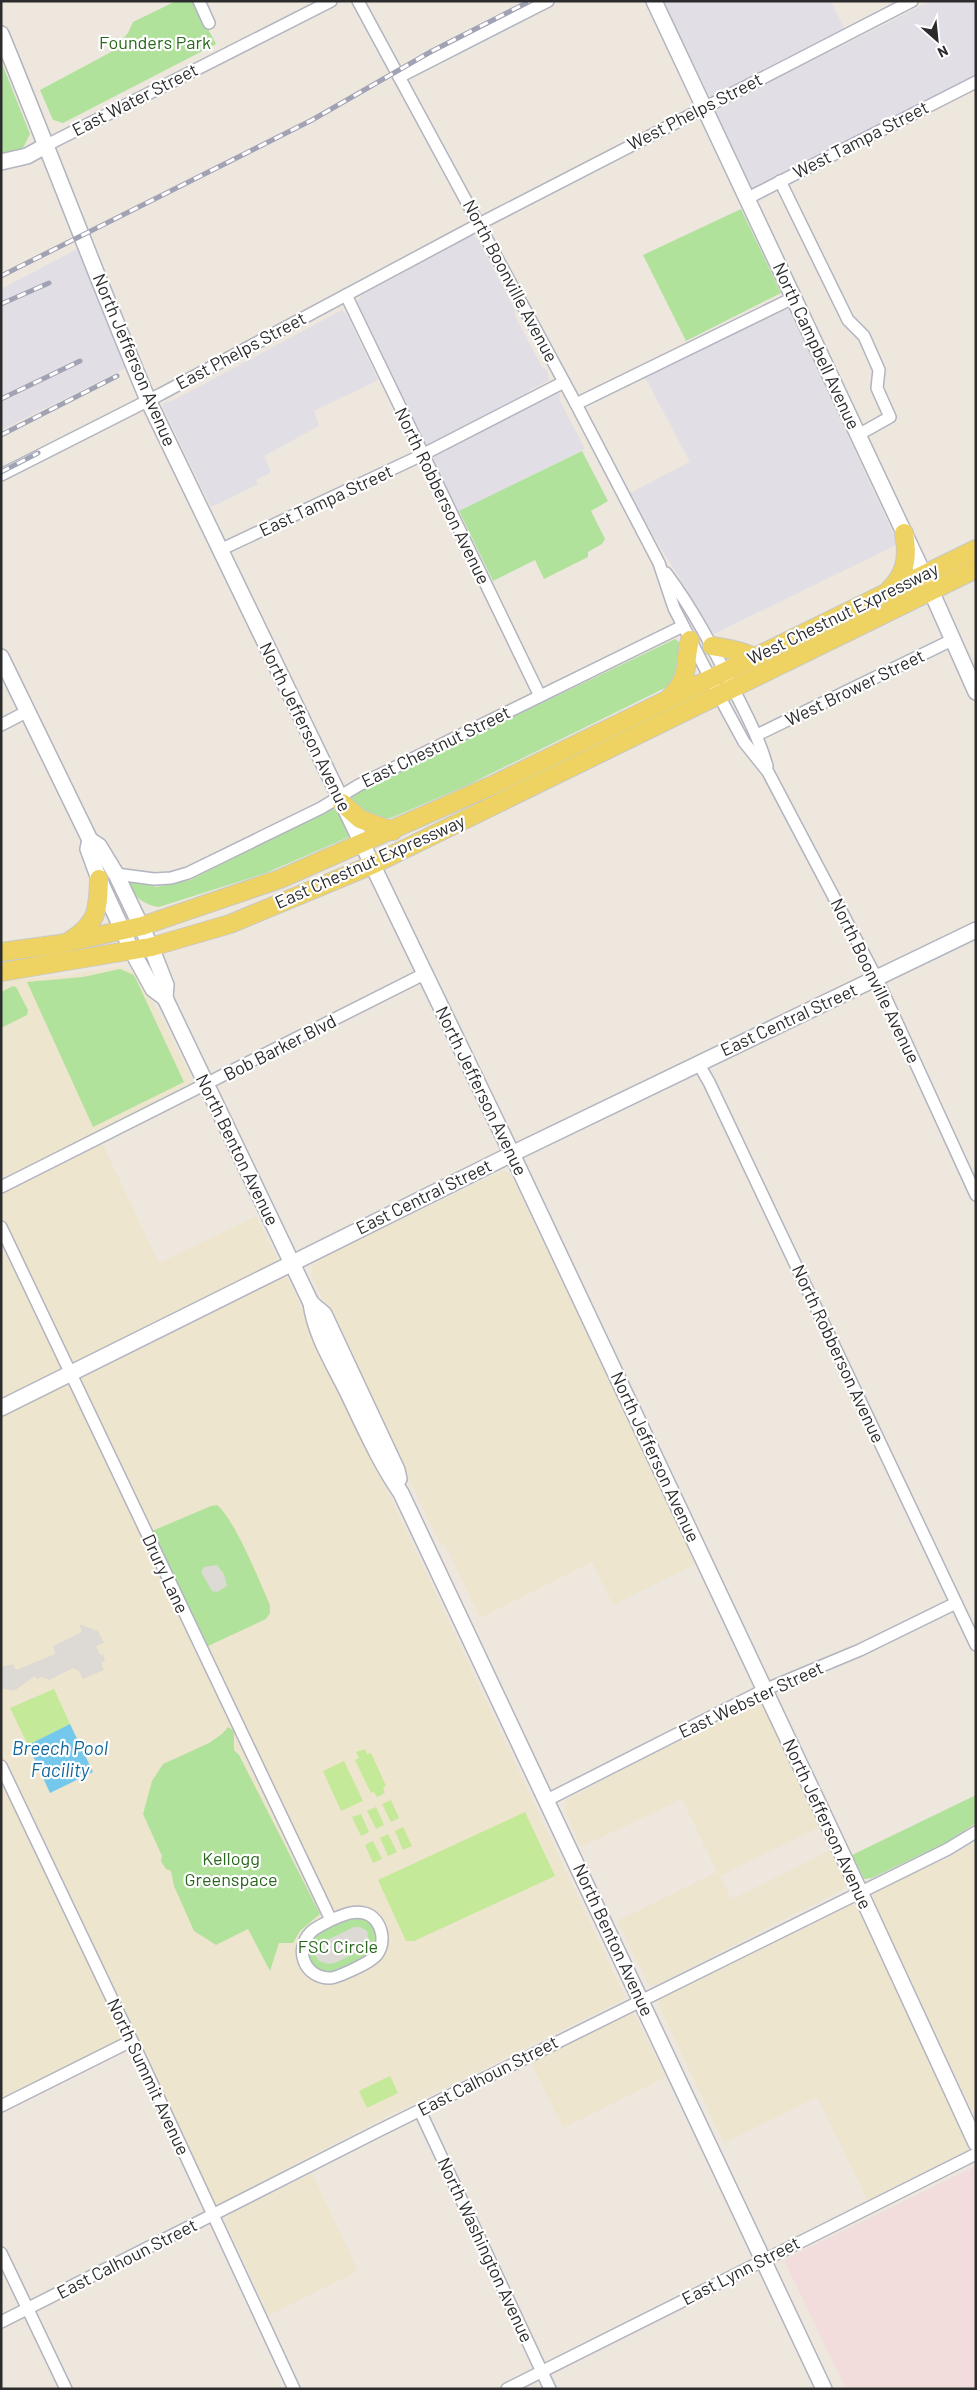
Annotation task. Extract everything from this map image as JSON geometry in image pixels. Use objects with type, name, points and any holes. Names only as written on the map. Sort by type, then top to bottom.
[{"type":"main road","name":"North Campbell Avenue","points":[[654,1],[928,583],[952,640],[970,664],[976,692]]},
{"type":"main road","name":"North Jefferson Avenue","points":[[1,34],[47,145],[113,317],[148,400],[512,1154],[860,1892],[976,2143]]},
{"type":"main road","points":[[1,162],[28,156],[47,145]]},
{"type":"main road","points":[[884,594],[895,584],[903,571],[906,555],[904,533]]},
{"type":"main road","name":"West Chestnut Expressway","points":[[726,691],[928,583],[976,550]]},
{"type":"main road","name":"West Chestnut Expressway","points":[[718,675],[884,594],[976,569]]},
{"type":"main road","points":[[666,701],[682,685],[687,672],[687,633]]},
{"type":"main road","points":[[712,646],[732,652],[745,652],[754,657]]},
{"type":"main road","name":"North Benton Avenue","points":[[1,657],[90,840],[99,846],[116,874],[142,926],[166,985],[165,998]]},
{"type":"main road","name":"East Chestnut Expressway","points":[[1,952],[67,942],[142,926],[280,879],[362,845],[493,785],[718,675]]},
{"type":"main road","name":"East Chestnut Expressway","points":[[1,972],[152,948],[230,924],[372,865],[726,691]]},
{"type":"main road","points":[[340,799],[360,820],[393,831]]},
{"type":"main road","name":"North Benton Avenue","points":[[90,840],[88,849],[99,879],[132,951],[153,988],[165,998],[311,1303],[313,1318],[325,1346],[387,1473],[401,1493],[824,2389]]},
{"type":"main road","points":[[67,942],[82,934],[95,917],[98,904],[99,879]]},
{"type":"main road","name":"East Central Street","points":[[1,1408],[512,1154],[976,930]]},
{"type":"street","points":[[199,1],[209,23]]},
{"type":"street","name":"East Water Street","points":[[47,145],[331,1]]},
{"type":"street","name":"North Boonville Avenue","points":[[358,1],[576,404],[659,563],[686,600],[712,646],[718,675],[726,691],[757,735],[768,772]]},
{"type":"street","points":[[399,76],[548,1]]},
{"type":"street","name":"West Phelps Street","points":[[479,224],[912,1]]},
{"type":"street","name":"West Tampa Street","points":[[746,198],[976,82]]},
{"type":"street","points":[[780,181],[848,320],[864,336],[879,370],[877,388],[890,417],[858,435]]},
{"type":"street","name":"East Phelps Street","points":[[1,476],[479,224]]},
{"type":"street","name":"North Robberson Avenue","points":[[346,295],[540,696]]},
{"type":"street","points":[[576,404],[793,298]]},
{"type":"street","name":"East Tampa Street","points":[[220,550],[422,455],[564,382]]},
{"type":"street","name":"North Boonville Avenue","points":[[659,563],[674,608],[687,633],[718,675],[726,691],[744,742],[768,772],[877,979],[976,1195]]},
{"type":"street","name":"East Chestnut Street","points":[[116,874],[145,879],[162,879],[188,873],[340,799],[540,696],[687,633]]},
{"type":"street","name":"West Brower Street","points":[[757,735],[952,640]]},
{"type":"street","points":[[1,725],[28,711]]},
{"type":"street","name":"Bob Barker Blvd","points":[[1,1187],[206,1086],[424,974]]},
{"type":"street","name":"North Robberson Avenue","points":[[698,1063],[976,1645]]},
{"type":"street","name":"Drury Lane","points":[[1,1227],[330,1920]]},
{"type":"street","name":"East Webster Street","points":[[547,1800],[764,1690],[860,1650],[956,1603]]},
{"type":"street","name":"North Summit Avenue","points":[[1,1766],[294,2389]]},
{"type":"street","name":"East Calhoun Street","points":[[1,2322],[641,2000],[948,1849],[976,1832]]},
{"type":"street","points":[[352,1912],[370,1915],[375,1919],[382,1936],[379,1953],[373,1959],[332,1978],[318,1977],[310,1972],[302,1956],[302,1947],[311,1931],[330,1920],[352,1912]]},
{"type":"street","points":[[1,2106],[131,2040]]},
{"type":"street","name":"North Washington Avenue","points":[[420,2111],[550,2389]]},
{"type":"street","name":"East Lynn Street","points":[[507,2389],[976,2154]]},
{"type":"street","points":[[1,2253],[66,2389]]},
{"type":"shaded area","points":[[662,1],[831,1],[844,28],[710,97]]},
{"type":"shaded area","points":[[931,1],[976,1],[976,78],[754,188],[749,188],[715,112],[719,108]]},
{"type":"shaded area","points":[[473,235],[479,241],[542,367],[547,370],[549,380],[530,390],[518,402],[426,445],[357,302],[362,295]]},
{"type":"shaded area","points":[[79,248],[126,368],[1,430],[1,289]]},
{"type":"shaded area","points":[[786,307],[790,311],[898,544],[714,634],[648,527],[630,493],[690,462],[645,377]]},
{"type":"shaded area","points":[[342,310],[348,317],[378,380],[314,411],[319,426],[264,456],[271,472],[256,480],[258,484],[211,507],[163,408],[163,403],[174,400]]},
{"type":"shaded area","points":[[556,391],[560,394],[559,399],[585,449],[456,513],[430,456]]},
{"type":"shaded area","points":[[120,966],[136,974],[159,1013],[194,1083],[97,1132],[159,1263],[256,1216],[290,1283],[625,1997],[623,2000],[369,2125],[206,2211],[125,2040],[1,2097],[1,981],[68,975]]},
{"type":"shaded area","points":[[502,1171],[506,1171],[511,1175],[696,1564],[613,1605],[592,1562],[480,1618],[445,1544],[441,1546],[312,1277],[312,1267],[318,1260]]},
{"type":"shaded area","points":[[217,1565],[224,1574],[227,1586],[217,1592],[212,1591],[201,1572],[204,1567]]},
{"type":"shaded area","points":[[79,1624],[98,1631],[104,1643],[96,1646],[100,1655],[103,1654],[105,1661],[101,1663],[104,1670],[83,1679],[79,1671],[73,1668],[49,1680],[42,1677],[37,1679],[35,1676],[14,1691],[1,1688],[1,1667],[13,1664],[16,1670],[55,1654],[53,1646],[82,1632]]},
{"type":"shaded area","points":[[756,1703],[760,1704],[766,1711],[820,1827],[720,1876],[732,1899],[831,1850],[846,1881],[844,1889],[656,1985],[649,1985],[617,1921],[717,1872],[682,1799],[581,1847],[564,1809],[566,1800],[658,1751]]},
{"type":"shaded area","points":[[976,1841],[976,2119],[874,1902],[873,1895],[879,1889],[951,1856]]},
{"type":"shaded area","points":[[851,1904],[859,1909],[967,2140],[968,2146],[967,2150],[956,2158],[868,2201],[817,2097],[724,2143],[657,2002],[663,1995]]},
{"type":"shaded area","points":[[354,1927],[360,1927],[367,1931],[369,1942],[365,1948],[335,1963],[328,1964],[319,1961],[315,1955],[317,1945]]},
{"type":"shaded area","points":[[631,2013],[635,2016],[666,2077],[563,2128],[531,2063]]},
{"type":"shaded area","points":[[976,2166],[976,2389],[846,2389],[784,2260]]},
{"type":"shaded area","points":[[312,2173],[358,2271],[269,2315],[225,2221],[233,2212]]},
{"type":"green space","name":"Founders Park","points":[[176,1],[193,1],[216,44],[63,123],[53,120],[40,90],[111,52],[128,33],[133,22]]},
{"type":"green space","points":[[1,61],[30,134],[22,150],[1,153]]},
{"type":"green space","points":[[741,209],[781,293],[686,341],[643,255]]},
{"type":"green space","points":[[582,451],[608,501],[591,511],[605,539],[602,544],[588,552],[588,557],[544,579],[535,560],[493,581],[459,511]]},
{"type":"green space","points":[[675,639],[679,642],[681,673],[667,687],[468,785],[391,818],[384,819],[369,816],[351,801],[352,794]]},
{"type":"green space","points":[[331,809],[339,813],[349,837],[266,873],[159,907],[140,900],[126,884],[128,878],[156,887],[190,880]]},
{"type":"green space","points":[[120,969],[134,975],[184,1082],[93,1127],[27,982],[83,977]]},
{"type":"green space","points":[[13,986],[16,987],[28,1010],[27,1015],[1,1028],[1,992]]},
{"type":"green space","points":[[217,1505],[232,1524],[239,1537],[270,1605],[270,1613],[266,1619],[208,1646],[152,1531]]},
{"type":"green space","points":[[54,1689],[70,1724],[28,1745],[10,1708]]},
{"type":"green space","name":"Kellogg Greenspace","points":[[228,1727],[234,1731],[234,1750],[239,1755],[320,1914],[300,1931],[293,1943],[279,1943],[270,1971],[248,1929],[216,1945],[194,1931],[174,1886],[171,1871],[166,1869],[161,1861],[162,1856],[143,1814],[152,1781],[163,1764],[209,1743]]},
{"type":"green space","points":[[365,1749],[367,1754],[371,1753],[386,1786],[383,1788],[385,1793],[377,1797],[374,1792],[371,1793],[355,1760],[359,1758],[356,1752]]},
{"type":"green space","points":[[344,1761],[363,1801],[341,1811],[323,1771]]},
{"type":"green space","points":[[976,1795],[976,1823],[947,1842],[872,1878],[864,1879],[852,1855]]},
{"type":"green space","points":[[391,1800],[399,1818],[391,1822],[382,1804]]},
{"type":"green space","points":[[376,1807],[384,1825],[376,1829],[367,1811]]},
{"type":"green space","points":[[525,1812],[555,1876],[414,1941],[406,1941],[378,1880]]},
{"type":"green space","points":[[361,1814],[369,1832],[361,1836],[352,1817]]},
{"type":"green space","points":[[403,1827],[412,1846],[403,1850],[395,1831]]},
{"type":"green space","points":[[388,1834],[397,1852],[388,1856],[380,1838]]},
{"type":"green space","points":[[373,1841],[382,1859],[373,1863],[365,1845]]},
{"type":"green space","name":"FSC Circle","points":[[359,1918],[373,1926],[376,1942],[371,1953],[367,1957],[330,1972],[323,1973],[313,1968],[308,1960],[307,1946],[311,1941],[323,1931],[337,1924]]},
{"type":"green space","points":[[390,2076],[398,2093],[367,2108],[359,2091]]},
{"type":"water","name":"Breech Pool Facility","points":[[70,1724],[93,1772],[50,1793],[28,1745]]},
{"type":"railway","points":[[1,276],[312,120],[432,51],[530,1]]},
{"type":"railway","points":[[1,304],[49,283]]},
{"type":"railway","points":[[1,399],[80,361]]},
{"type":"railway","points":[[1,435],[117,376]]},
{"type":"railway","points":[[1,472],[38,453]]}]
